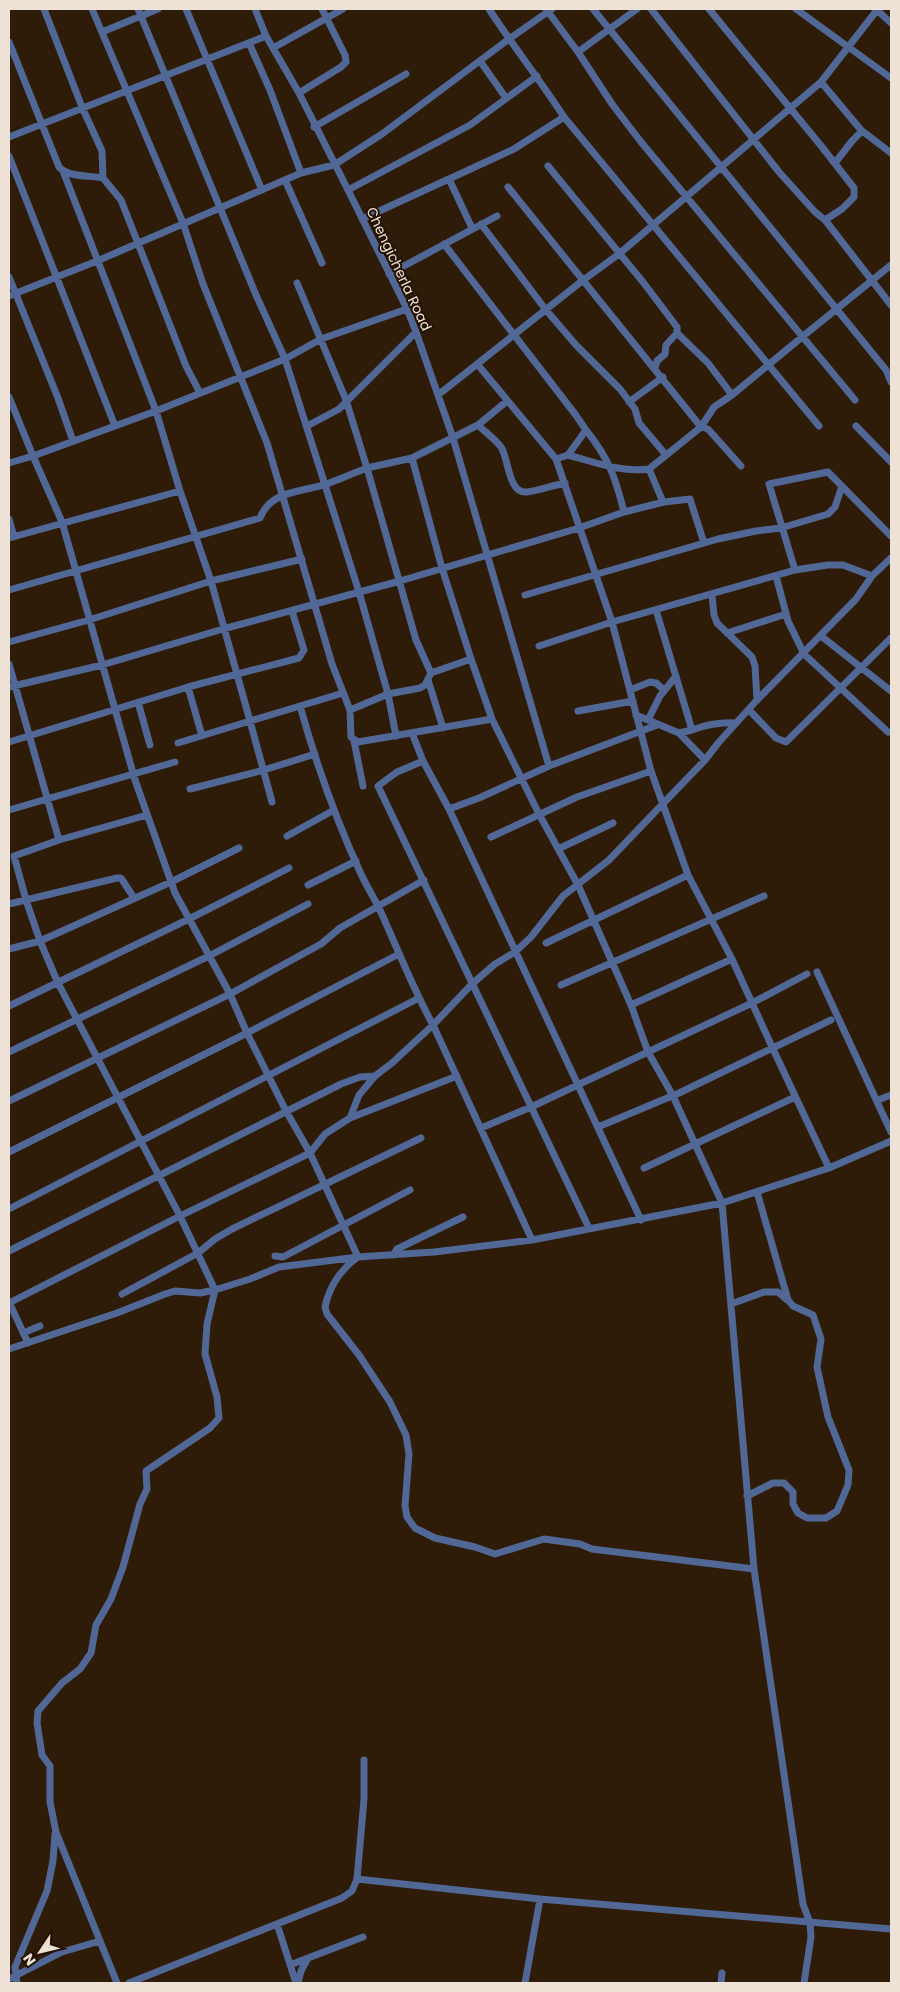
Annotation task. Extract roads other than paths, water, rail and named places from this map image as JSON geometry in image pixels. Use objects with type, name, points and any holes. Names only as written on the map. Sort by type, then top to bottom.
[{"type":"street","points":[[44,9],[82,108],[102,150],[103,178],[121,200],[186,366],[200,392]]},
{"type":"street","points":[[92,9],[183,223],[203,284],[268,443],[332,664],[350,710],[351,737],[354,741],[363,786]]},
{"type":"street","points":[[102,32],[140,12],[158,9]]},
{"type":"street","points":[[186,9],[262,190]]},
{"type":"street","name":"Chengicherla Road","points":[[255,9],[266,36],[299,93],[334,166],[348,190],[407,309],[416,332],[453,438],[549,766]]},
{"type":"street","points":[[299,93],[346,62],[346,54],[322,9]]},
{"type":"street","points":[[273,48],[343,9]]},
{"type":"street","points":[[489,9],[508,39],[537,76],[564,117],[819,426]]},
{"type":"street","points":[[593,9],[886,370],[891,382]]},
{"type":"street","points":[[578,52],[638,9]]},
{"type":"street","points":[[651,9],[779,172],[824,220],[891,305]]},
{"type":"street","points":[[709,9],[854,188],[854,197],[842,209],[824,220]]},
{"type":"street","points":[[796,9],[891,78]]},
{"type":"street","points":[[438,395],[619,254],[820,82],[849,47],[876,9],[891,23]]},
{"type":"street","points":[[12,295],[97,261],[301,173],[334,166],[382,134],[549,10],[612,104],[641,142],[688,196],[855,400]]},
{"type":"street","points":[[140,12],[165,77],[285,359],[359,592],[388,694],[396,736]]},
{"type":"street","points":[[9,137],[266,36]]},
{"type":"street","points":[[9,42],[55,160],[63,171],[156,411],[180,491],[211,581],[272,802]]},
{"type":"street","points":[[249,43],[270,90],[301,173]]},
{"type":"street","points":[[480,62],[506,98]]},
{"type":"street","points":[[314,126],[406,74]]},
{"type":"street","points":[[348,190],[470,125],[537,76]]},
{"type":"street","points":[[820,82],[862,131],[890,151]]},
{"type":"street","points":[[362,219],[514,149],[564,117]]},
{"type":"street","points":[[835,163],[862,131]]},
{"type":"street","points":[[9,156],[55,278],[115,426]]},
{"type":"street","points":[[548,166],[659,303],[677,327],[678,334],[708,363],[732,395]]},
{"type":"street","points":[[63,171],[75,175],[103,178]]},
{"type":"street","points":[[449,179],[472,228]]},
{"type":"street","points":[[285,180],[322,263]]},
{"type":"street","points":[[508,187],[701,427],[708,429],[741,466]]},
{"type":"street","points":[[389,274],[496,216]]},
{"type":"street","points":[[481,224],[546,310],[620,389],[635,409],[639,423],[666,455]]},
{"type":"street","points":[[444,244],[576,414],[600,449],[611,467],[616,480],[624,512]]},
{"type":"street","points":[[556,459],[568,455],[611,467],[638,471],[649,469],[701,427],[714,407],[732,395],[891,265]]},
{"type":"street","points":[[9,277],[12,295],[58,398],[73,441]]},
{"type":"street","points":[[297,283],[346,400],[416,640],[431,673]]},
{"type":"street","points":[[9,463],[156,411],[200,392],[241,378],[285,359],[321,340],[407,309]]},
{"type":"street","points":[[307,426],[339,409],[416,332]]},
{"type":"street","points":[[655,368],[657,362],[665,354],[666,345],[678,334]]},
{"type":"street","points":[[478,365],[556,459],[612,622],[651,771],[688,876],[732,959],[772,1049],[829,1168]]},
{"type":"street","points":[[630,402],[662,378]]},
{"type":"street","points":[[9,397],[62,522],[133,775],[171,882],[230,994],[247,1034],[286,1111],[310,1153],[358,1258]]},
{"type":"street","points":[[9,590],[260,518],[263,508],[283,495],[325,484],[367,468],[412,458],[478,425],[507,401]]},
{"type":"street","points":[[478,425],[500,447],[511,479],[515,487],[520,491],[527,492],[565,483]]},
{"type":"street","points":[[856,426],[891,462]]},
{"type":"street","points":[[568,455],[586,430]]},
{"type":"street","points":[[412,458],[442,568],[470,659],[492,720],[539,814],[578,885],[613,962],[648,1052],[673,1096],[722,1203],[754,1569],[803,1904],[810,1923],[811,1937],[804,1983]]},
{"type":"street","points":[[649,469],[662,502]]},
{"type":"street","points":[[795,570],[768,484],[828,472],[891,536]]},
{"type":"street","points":[[525,595],[704,544],[751,532],[781,528],[833,511],[842,486]]},
{"type":"street","points":[[9,520],[11,537],[180,491]]},
{"type":"street","points":[[12,686],[102,665],[223,629],[400,581],[662,502],[690,499],[704,544]]},
{"type":"street","points":[[350,1118],[359,1095],[375,1076],[433,1025],[472,984],[495,964],[515,952],[531,936],[563,896],[609,860],[705,760],[757,700],[856,599],[872,576],[891,558]]},
{"type":"street","points":[[9,642],[89,620],[211,581],[302,559]]},
{"type":"street","points":[[539,646],[612,622],[795,570],[828,565],[843,565],[872,576]]},
{"type":"street","points":[[776,576],[786,614],[804,654],[888,732]]},
{"type":"street","points":[[712,595],[714,615],[717,623],[752,657],[755,666],[757,700]]},
{"type":"street","points":[[656,610],[692,730]]},
{"type":"street","points":[[9,742],[188,686],[299,658],[304,650],[292,611]]},
{"type":"street","points":[[727,633],[786,614]]},
{"type":"street","points":[[821,636],[891,691]]},
{"type":"street","points":[[749,710],[776,738],[786,742],[890,638]]},
{"type":"street","points":[[350,710],[388,694],[414,690],[424,685],[431,673],[470,659]]},
{"type":"street","points":[[9,664],[12,686],[30,736],[59,840]]},
{"type":"street","points":[[648,720],[664,690],[676,676]]},
{"type":"street","points":[[428,680],[443,728]]},
{"type":"street","points":[[630,690],[650,682],[656,683],[664,690]]},
{"type":"street","points":[[188,686],[202,736]]},
{"type":"street","points":[[178,743],[343,693]]},
{"type":"street","points":[[138,702],[150,745]]},
{"type":"street","points":[[578,711],[633,702]]},
{"type":"street","points":[[300,706],[314,754],[334,810],[356,861],[532,1240]]},
{"type":"street","points":[[636,715],[679,733],[705,760]]},
{"type":"street","points":[[354,741],[358,742],[492,720]]},
{"type":"street","points":[[679,733],[721,722],[736,723]]},
{"type":"street","points":[[449,809],[549,766],[657,725]]},
{"type":"street","points":[[412,733],[423,761],[449,809],[641,1220]]},
{"type":"street","points":[[190,788],[264,770],[314,754]]},
{"type":"street","points":[[423,761],[397,772],[378,786],[589,1228]]},
{"type":"street","points":[[9,810],[175,762]]},
{"type":"street","points":[[491,837],[577,797],[651,771]]},
{"type":"street","points":[[287,836],[334,810]]},
{"type":"street","points":[[117,1983],[56,1832],[50,1802],[50,1766],[42,1755],[36,1723],[38,1711],[62,1683],[80,1669],[91,1653],[96,1625],[110,1599],[123,1567],[130,1536],[147,1489],[146,1471],[204,1433],[219,1418],[216,1397],[205,1354],[207,1324],[215,1290],[180,1216],[58,983],[40,941],[11,857],[59,840],[147,815]]},
{"type":"street","points":[[558,849],[613,823]]},
{"type":"street","points":[[9,949],[40,941],[171,882],[239,848]]},
{"type":"street","points":[[308,885],[356,861]]},
{"type":"street","points":[[9,1006],[189,919],[289,868]]},
{"type":"street","points":[[546,943],[688,876]]},
{"type":"street","points":[[9,904],[121,878],[134,898]]},
{"type":"street","points":[[9,1101],[230,994],[321,944],[340,928],[424,880]]},
{"type":"street","points":[[561,985],[764,896]]},
{"type":"street","points":[[9,1052],[209,956],[308,904]]},
{"type":"street","points":[[9,1152],[247,1034],[399,954]]},
{"type":"street","points":[[631,1005],[732,959]]},
{"type":"street","points":[[817,972],[878,1100],[891,1132]]},
{"type":"street","points":[[481,1128],[531,1107],[752,1003],[807,974]]},
{"type":"street","points":[[9,1209],[419,998]]},
{"type":"street","points":[[598,1127],[673,1096],[831,1020]]},
{"type":"street","points":[[9,1251],[341,1084],[360,1077],[375,1076]]},
{"type":"street","points":[[28,1343],[9,1303],[180,1216],[310,1153],[325,1134],[350,1118],[457,1076]]},
{"type":"street","points":[[878,1100],[891,1095]]},
{"type":"street","points":[[644,1168],[795,1097]]},
{"type":"street","points":[[122,1294],[198,1253],[215,1239],[232,1229],[422,1138]]},
{"type":"street","points":[[9,1348],[117,1313],[170,1293],[184,1291],[200,1293],[215,1290],[279,1267],[434,1252],[532,1240],[722,1203],[829,1168],[891,1141]]},
{"type":"street","points":[[275,1256],[282,1257],[410,1190]]},
{"type":"street","points":[[757,1192],[788,1300]]},
{"type":"street","points":[[393,1255],[397,1249],[463,1217]]},
{"type":"street","points":[[358,1258],[345,1268],[337,1278],[325,1307],[327,1314],[360,1356],[390,1402],[406,1435],[409,1454],[407,1517],[415,1528],[435,1538],[475,1546],[495,1554],[544,1539],[580,1544],[592,1549],[754,1569]]},
{"type":"street","points":[[731,1304],[764,1292],[778,1292],[793,1306],[813,1315],[818,1328],[820,1349],[817,1367],[828,1416],[849,1470],[848,1485],[837,1511],[826,1518],[807,1518],[798,1513],[792,1504],[793,1492],[784,1482],[773,1483],[747,1496]]},
{"type":"street","points":[[23,1333],[40,1326]]},
{"type":"street","points":[[129,1983],[342,1898],[352,1891],[357,1879],[364,1799],[364,1760]]},
{"type":"street","points":[[14,1979],[15,1966],[47,1891],[56,1832]]},
{"type":"street","points":[[357,1879],[540,1899],[891,1929]]},
{"type":"street","points":[[524,1983],[540,1899]]},
{"type":"street","points":[[277,1924],[297,1983]]},
{"type":"street","points":[[290,1965],[363,1937]]},
{"type":"street","points":[[14,1979],[62,1952],[100,1941]]},
{"type":"street","points":[[297,1983],[308,1958]]},
{"type":"street","points":[[721,1983],[722,1972]]}]
